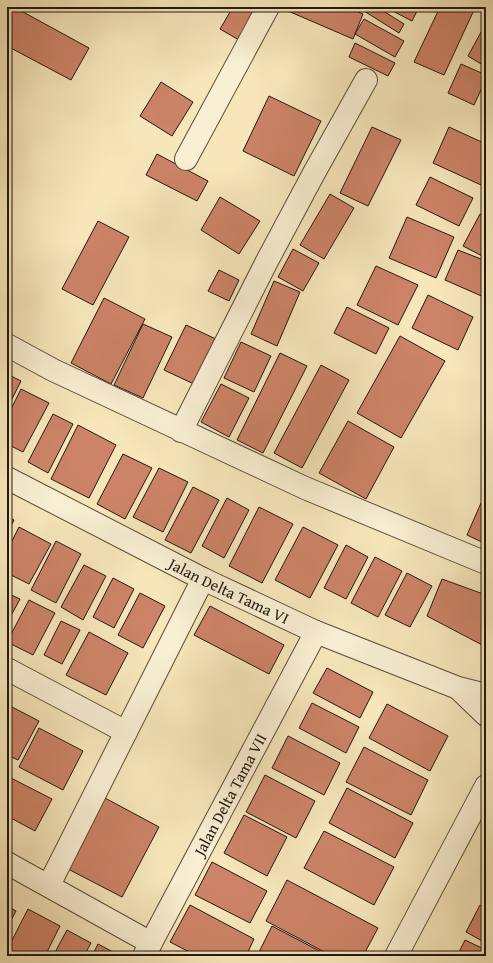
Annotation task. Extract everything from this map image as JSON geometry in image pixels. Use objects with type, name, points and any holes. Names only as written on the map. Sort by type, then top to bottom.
[{"type":"street","points":[[186,159],[268,7]]},
{"type":"street","points":[[181,431],[273,249],[366,80]]},
{"type":"street","points":[[7,345],[53,370],[305,488],[486,562]]},
{"type":"street","name":"Jalan Delta Tama VI","points":[[7,478],[203,579],[316,632],[458,688],[486,695]]},
{"type":"street","points":[[49,886],[203,579]]},
{"type":"street","name":"Jalan Delta Tama VII","points":[[148,949],[316,632]]},
{"type":"street","points":[[7,669],[126,732]]},
{"type":"street","name":"Jalan Delta Tama VI","points":[[458,688],[486,714]]},
{"type":"street","points":[[396,956],[486,786]]},
{"type":"street","points":[[7,863],[49,886],[148,949]]},
{"type":"building","points":[[7,7],[14,7],[89,48],[71,80],[7,46]]},
{"type":"building","points":[[233,7],[259,7],[239,40],[220,29]]},
{"type":"building","points":[[289,7],[347,7],[363,14],[353,39],[288,11]]},
{"type":"building","points":[[367,7],[377,7],[404,24],[399,33],[364,11]]},
{"type":"building","points":[[385,7],[419,7],[412,21]]},
{"type":"building","points":[[440,7],[467,7],[474,10],[444,75],[414,62]]},
{"type":"building","points":[[364,19],[404,41],[395,57],[355,34]]},
{"type":"building","points":[[486,23],[486,67],[468,56]]},
{"type":"building","points":[[355,43],[395,63],[388,76],[349,57]]},
{"type":"building","points":[[461,64],[486,75],[486,79],[474,105],[448,93]]},
{"type":"building","points":[[161,82],[193,102],[172,136],[140,116]]},
{"type":"building","points":[[269,96],[321,121],[294,176],[243,151]]},
{"type":"building","points":[[372,127],[401,140],[368,206],[340,193]]},
{"type":"building","points":[[449,127],[486,144],[486,174],[481,185],[433,163]]},
{"type":"building","points":[[157,154],[208,181],[197,201],[146,175]]},
{"type":"building","points":[[430,177],[473,198],[459,226],[416,205]]},
{"type":"building","points":[[330,194],[354,208],[324,259],[300,245]]},
{"type":"building","points":[[220,197],[260,221],[239,254],[201,230]]},
{"type":"building","points":[[480,214],[486,217],[486,258],[463,246]]},
{"type":"building","points":[[407,217],[454,237],[436,278],[389,258]]},
{"type":"building","points":[[98,221],[129,237],[93,305],[62,289]]},
{"type":"building","points":[[293,249],[319,263],[303,291],[278,277]]},
{"type":"building","points":[[458,250],[486,261],[486,298],[445,280]]},
{"type":"building","points":[[376,266],[418,285],[398,325],[357,305]]},
{"type":"building","points":[[219,270],[239,280],[229,301],[208,291]]},
{"type":"building","points":[[274,281],[300,292],[277,346],[251,334]]},
{"type":"building","points":[[428,295],[473,317],[458,350],[412,328]]},
{"type":"building","points":[[104,298],[145,319],[111,384],[71,363]]},
{"type":"building","points":[[347,307],[389,328],[376,354],[334,333]]},
{"type":"building","points":[[143,324],[172,337],[143,398],[114,385]]},
{"type":"building","points":[[186,325],[218,340],[196,385],[164,370]]},
{"type":"building","points":[[400,336],[445,361],[401,438],[357,413]]},
{"type":"building","points":[[241,342],[271,356],[254,392],[224,378]]},
{"type":"building","points":[[280,353],[307,366],[263,453],[237,440]]},
{"type":"building","points":[[321,365],[349,380],[302,468],[274,453]]},
{"type":"building","points":[[7,374],[21,381],[7,409]]},
{"type":"building","points":[[221,384],[249,398],[229,437],[201,422]]},
{"type":"building","points":[[21,389],[49,403],[23,452],[7,444],[7,417]]},
{"type":"building","points":[[53,414],[73,424],[48,473],[28,462]]},
{"type":"building","points":[[348,421],[394,447],[366,499],[319,473]]},
{"type":"building","points":[[78,425],[116,445],[89,498],[51,479]]},
{"type":"building","points":[[123,454],[152,468],[125,519],[97,504]]},
{"type":"building","points":[[159,468],[188,482],[163,532],[133,517]]},
{"type":"building","points":[[193,487],[219,500],[191,553],[165,540]]},
{"type":"building","points":[[486,487],[486,501],[481,499]]},
{"type":"building","points":[[227,498],[249,510],[224,558],[202,546]]},
{"type":"building","points":[[481,503],[486,506],[486,544],[467,535]]},
{"type":"building","points":[[259,507],[293,524],[262,583],[229,566]]},
{"type":"building","points":[[7,516],[14,520],[7,534]]},
{"type":"building","points":[[19,527],[51,544],[29,584],[7,573],[7,551]]},
{"type":"building","points":[[303,527],[338,545],[310,598],[275,580]]},
{"type":"building","points":[[56,541],[81,554],[56,603],[31,590]]},
{"type":"building","points":[[346,545],[368,557],[346,599],[324,588]]},
{"type":"building","points":[[375,557],[402,571],[378,617],[351,603]]},
{"type":"building","points":[[84,565],[106,576],[83,620],[61,607]]},
{"type":"building","points":[[407,573],[432,586],[410,627],[385,615]]},
{"type":"building","points":[[113,578],[134,589],[114,628],[93,617]]},
{"type":"building","points":[[442,579],[486,595],[486,647],[427,616]]},
{"type":"building","points":[[7,593],[20,599],[7,623]]},
{"type":"building","points":[[140,593],[165,606],[143,648],[118,635]]},
{"type":"building","points":[[29,600],[55,613],[33,655],[7,642]]},
{"type":"building","points":[[210,606],[284,645],[269,674],[194,635]]},
{"type":"building","points":[[61,621],[80,630],[62,664],[44,655]]},
{"type":"building","points":[[89,632],[128,653],[106,695],[66,675]]},
{"type":"building","points":[[327,668],[373,692],[360,718],[313,693]]},
{"type":"building","points":[[312,703],[359,727],[346,753],[299,728]]},
{"type":"building","points":[[387,704],[448,736],[430,771],[369,738]]},
{"type":"building","points":[[10,706],[39,721],[18,760],[7,755],[7,711]]},
{"type":"building","points":[[39,728],[83,751],[63,790],[19,767]]},
{"type":"building","points":[[288,736],[340,763],[324,795],[272,768]]},
{"type":"building","points":[[364,747],[428,780],[411,815],[346,782]]},
{"type":"building","points":[[265,775],[315,801],[296,838],[246,812]]},
{"type":"building","points":[[7,776],[52,799],[35,831],[7,816]]},
{"type":"building","points":[[347,788],[413,823],[395,858],[329,823]]},
{"type":"building","points":[[105,798],[159,827],[122,897],[68,869]]},
{"type":"building","points":[[244,815],[287,837],[267,876],[224,853]]},
{"type":"building","points":[[324,831],[394,867],[374,905],[304,868]]},
{"type":"building","points":[[212,862],[267,891],[250,923],[195,895]]},
{"type":"building","points":[[287,880],[378,928],[363,956],[332,956],[266,921]]},
{"type":"building","points":[[190,905],[254,939],[246,956],[197,956],[170,942]]},
{"type":"building","points":[[480,905],[486,909],[486,943],[466,932]]},
{"type":"building","points":[[7,906],[16,911],[7,928]]},
{"type":"building","points":[[28,909],[60,926],[45,956],[7,956],[7,950]]},
{"type":"building","points":[[272,926],[329,956],[257,956]]},
{"type":"building","points":[[67,930],[91,943],[84,956],[53,956]]},
{"type":"building","points":[[465,940],[486,950],[486,956],[457,956]]},
{"type":"building","points":[[98,944],[115,953],[114,956],[92,956]]}]
